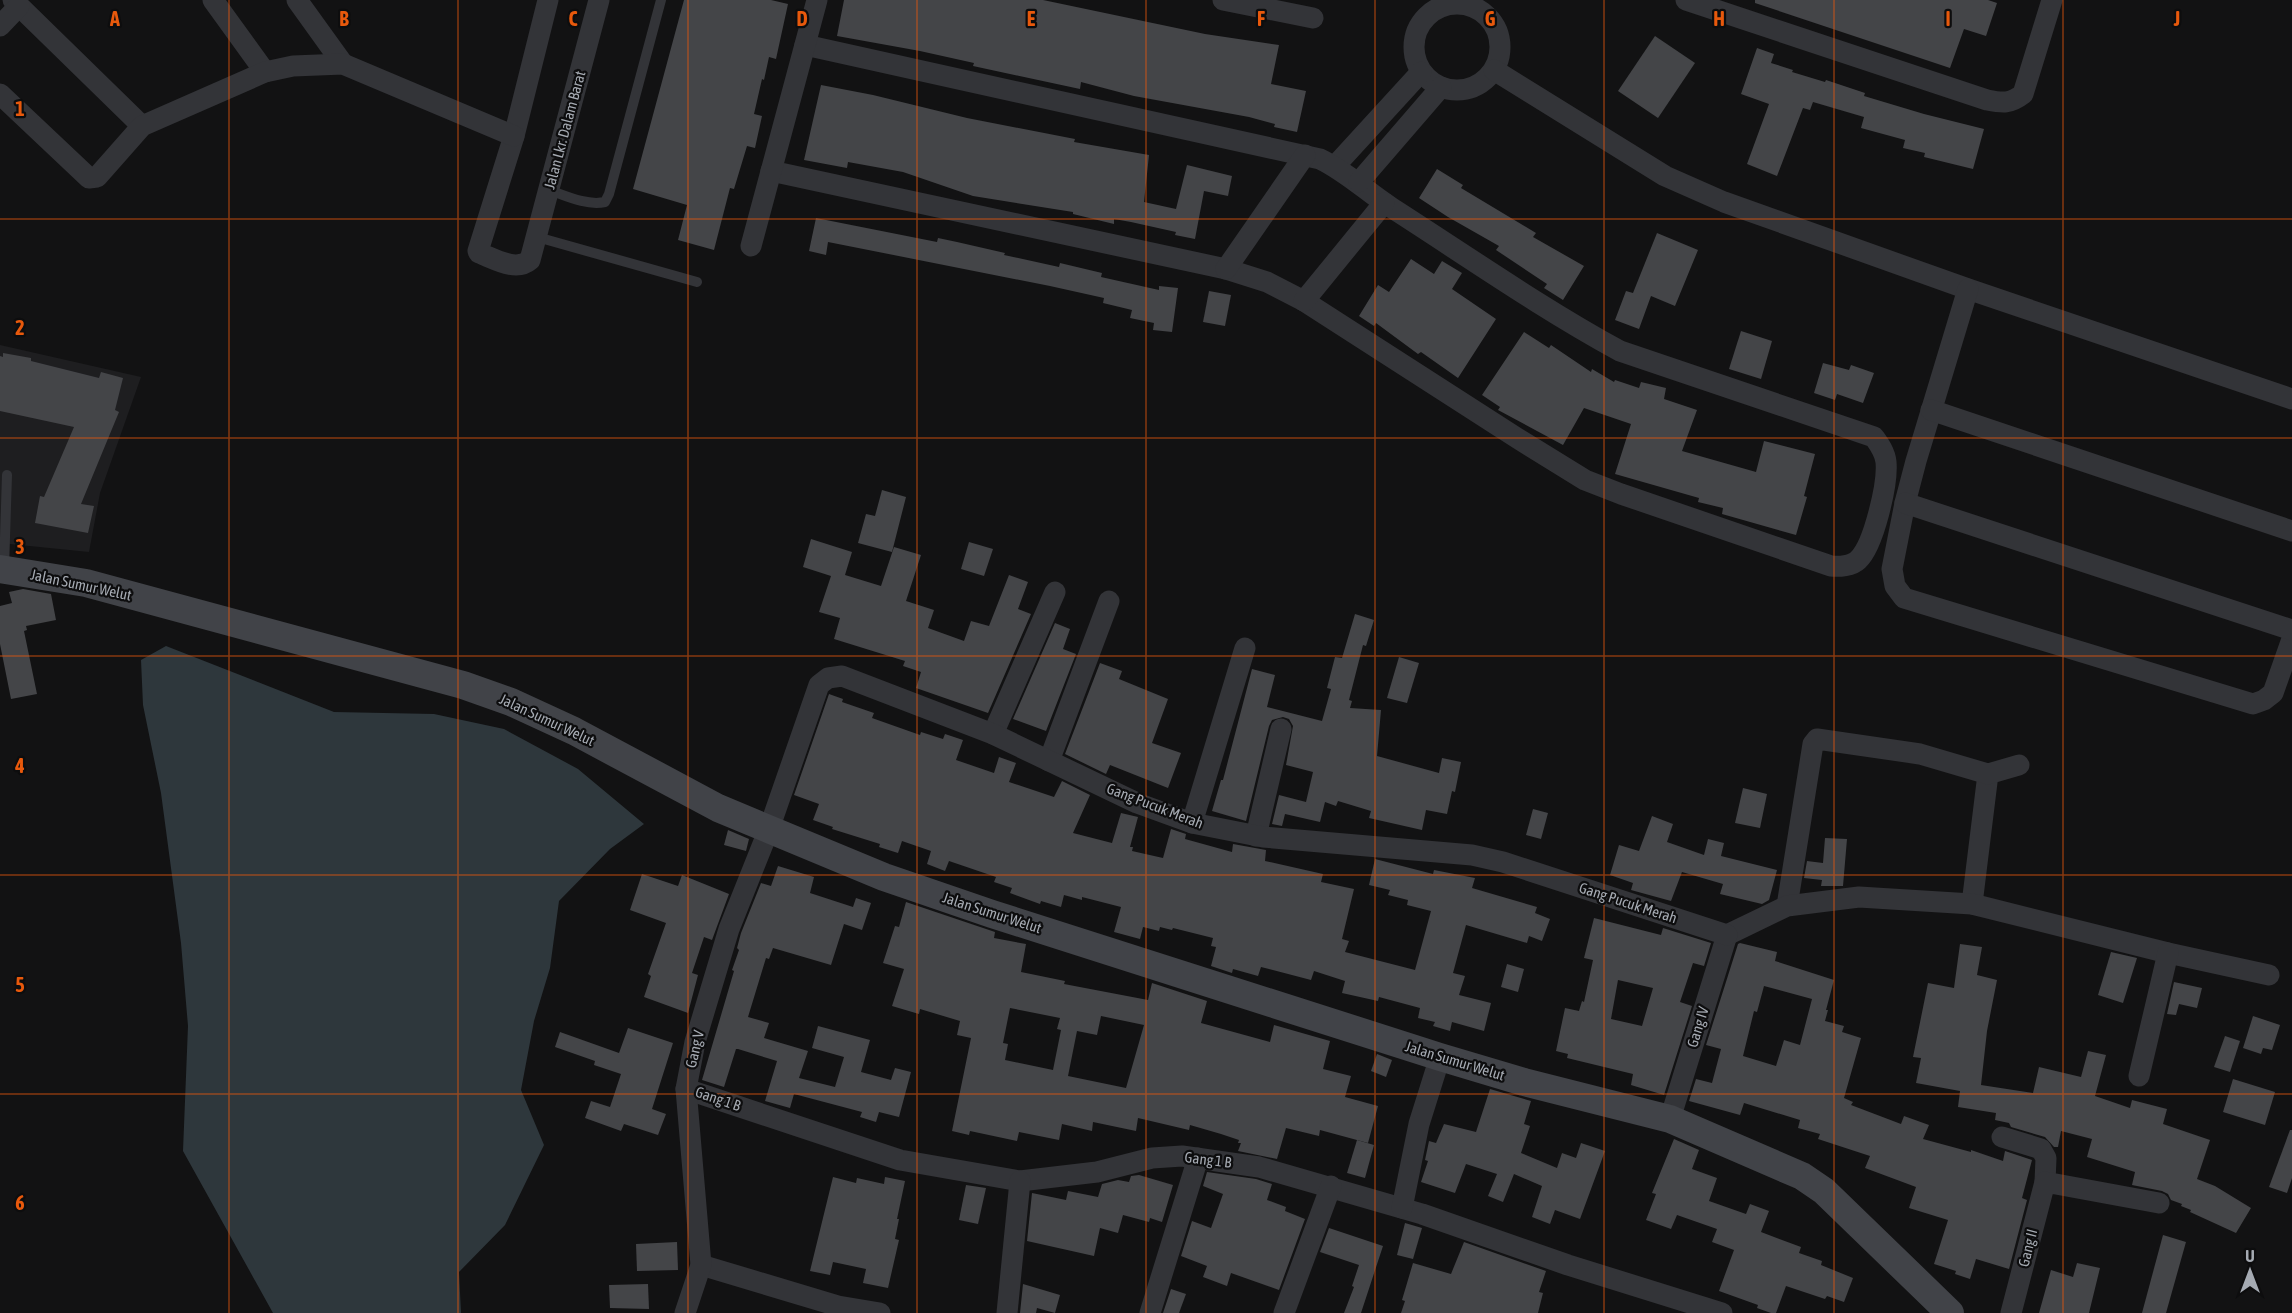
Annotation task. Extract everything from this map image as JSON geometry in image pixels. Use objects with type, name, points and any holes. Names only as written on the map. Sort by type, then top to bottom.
[{"type":"street","points":[[213,0],[265,72]]},
{"type":"street","points":[[297,0],[343,64]]},
{"type":"street","points":[[0,94],[89,178],[97,177],[142,126],[265,72],[293,66],[343,64],[514,136],[548,0]]},
{"type":"street","name":"Jalan Lkr. Dalam Barat","points":[[514,136],[479,254],[517,266],[525,265],[530,260],[599,0]]},
{"type":"street","points":[[751,246],[817,0]]},
{"type":"street","points":[[1223,0],[1312,18]]},
{"type":"street","points":[[1686,0],[2002,103],[2012,103],[2023,94],[2052,0]]},
{"type":"street","points":[[1460,2],[1477,8],[1491,19],[1499,35],[1500,54],[1494,70],[1484,81],[1471,88],[1456,90],[1442,87],[1422,72],[1414,58],[1413,41],[1418,26],[1429,14],[1443,5],[1460,2]]},
{"type":"street","points":[[0,26],[16,3],[142,126]]},
{"type":"street","points":[[771,171],[1226,269],[1267,282],[1304,301],[1585,480],[1621,495],[1831,566],[1838,567],[1857,562],[1866,550],[1883,499],[1885,455],[1874,437],[1620,351],[1582,330],[1384,203],[1335,166],[1305,154],[805,45]]},
{"type":"street","points":[[1494,70],[1665,176],[1724,202],[1968,289],[2292,399]]},
{"type":"street","points":[[1335,166],[1422,72]]},
{"type":"street","points":[[1359,182],[1442,87]]},
{"type":"street","points":[[1226,269],[1305,154]]},
{"type":"street","points":[[1304,301],[1384,203]]},
{"type":"street","points":[[1968,289],[1905,503],[1892,569],[1895,586],[1904,598],[2253,704],[2273,693],[2292,639]]},
{"type":"street","points":[[1931,410],[2292,531]]},
{"type":"street","points":[[1905,503],[2292,630]]},
{"type":"street","name":"Jalan Sumur Welut","points":[[2,569],[86,583],[463,685],[511,702],[574,731],[718,808],[884,877],[1440,1057],[1524,1082],[1670,1119],[1802,1176],[1824,1191],[1950,1313]]},
{"type":"street","points":[[993,734],[1055,592]]},
{"type":"street","points":[[1049,760],[1109,601]]},
{"type":"street","points":[[1192,823],[1245,648]]},
{"type":"street","name":"Gang Pucuk Merah","points":[[769,829],[819,685],[828,678],[842,676],[993,734],[1137,803],[1192,823],[1256,836],[1472,855],[1503,862],[1727,935]]},
{"type":"street","points":[[1256,836],[1281,729]]},
{"type":"street","points":[[1787,906],[1809,766],[1813,744],[1817,739],[1920,754],[1988,774],[2019,765]]},
{"type":"street","points":[[1972,904],[1988,774]]},
{"type":"street","name":"Gang V","points":[[685,1313],[701,1265],[686,1089],[695,1042],[729,929],[769,829]]},
{"type":"street","points":[[1727,935],[1787,906],[1859,897],[1972,904],[2168,953],[2269,975]]},
{"type":"street","name":"Gang IV","points":[[1670,1119],[1727,935]]},
{"type":"street","points":[[2139,1076],[2168,953]]},
{"type":"street","points":[[1402,1208],[1419,1124],[1440,1057]]},
{"type":"street","name":"Gang 1 B","points":[[686,1089],[900,1160],[1020,1181],[1097,1172],[1152,1158],[1182,1156],[1259,1167],[1402,1208],[1683,1308],[1722,1313]]},
{"type":"street","name":"Gang II","points":[[2002,1137],[2042,1149],[2046,1158],[2045,1182],[2011,1313]]},
{"type":"street","points":[[1150,1313],[1198,1158]]},
{"type":"street","points":[[1007,1313],[1020,1181]]},
{"type":"street","points":[[2045,1182],[2159,1203]]},
{"type":"street","points":[[1284,1313],[1331,1186]]},
{"type":"street","points":[[701,1265],[838,1306],[880,1313]]},
{"type":"lane","points":[[549,190],[598,203],[604,202],[609,194],[661,0]]},
{"type":"lane","points":[[537,237],[697,282]]},
{"type":"lane","points":[[2,569],[7,475]]},
{"type":"shaded area","points":[[0,345],[141,377],[100,493],[89,552],[0,543]]},
{"type":"shaded area","points":[[166,646],[334,712],[434,714],[504,729],[578,769],[644,824],[610,849],[559,901],[550,968],[534,1021],[521,1090],[544,1145],[505,1225],[459,1272],[461,1313],[273,1313],[183,1151],[188,1026],[181,943],[161,793],[143,705],[141,660]]},
{"type":"building","points":[[684,0],[771,0],[788,4],[776,59],[769,57],[764,80],[762,79],[754,114],[762,116],[755,148],[747,146],[734,189],[730,188],[714,250],[678,240],[687,205],[633,189]]},
{"type":"building","points":[[844,0],[1043,0],[1205,34],[1279,45],[1271,84],[1306,91],[1297,132],[1274,127],[1275,124],[1249,117],[1134,96],[1081,82],[1080,89],[973,66],[974,63],[920,51],[837,36]]},
{"type":"building","points":[[1755,0],[1988,0],[1997,3],[1986,36],[1964,29],[1950,68],[1755,3]]},
{"type":"building","points":[[1655,36],[1695,63],[1658,118],[1618,91]]},
{"type":"building","points":[[1757,48],[1774,54],[1771,63],[1793,70],[1792,72],[1825,82],[1826,80],[1865,93],[1864,96],[1924,114],[1984,129],[1973,169],[1924,157],[1925,153],[1903,148],[1905,140],[1861,128],[1864,117],[1813,102],[1810,110],[1803,108],[1777,176],[1747,164],[1769,104],[1741,94]]},
{"type":"building","points":[[821,85],[967,118],[1075,139],[1074,142],[1149,155],[1144,202],[1176,209],[1187,165],[1232,176],[1228,196],[1204,191],[1195,239],[1175,235],[1176,232],[1131,222],[1114,219],[1114,224],[1073,214],[1073,212],[973,196],[903,172],[848,162],[847,168],[804,160]]},
{"type":"building","points":[[1437,169],[1463,185],[1461,188],[1536,233],[1533,237],[1584,266],[1563,300],[1544,288],[1547,284],[1496,250],[1499,246],[1419,198]]},
{"type":"building","points":[[816,218],[937,242],[938,238],[1059,267],[1060,263],[1102,273],[1101,277],[1159,290],[1159,286],[1178,288],[1172,332],[1153,330],[1154,323],[1130,318],[1132,310],[1103,303],[1104,298],[828,242],[826,255],[809,251]]},
{"type":"building","points":[[1657,233],[1698,250],[1675,306],[1651,296],[1639,329],[1615,320],[1626,291],[1633,293]]},
{"type":"building","points":[[1411,259],[1434,274],[1442,261],[1462,273],[1452,289],[1496,319],[1458,378],[1421,352],[1418,354],[1376,323],[1374,326],[1359,316],[1378,285],[1389,292]]},
{"type":"building","points":[[1209,291],[1231,295],[1225,326],[1203,322]]},
{"type":"building","points":[[1741,331],[1772,341],[1761,379],[1729,369]]},
{"type":"building","points":[[1524,332],[1549,348],[1551,345],[1591,372],[1592,369],[1614,382],[1615,380],[1639,388],[1641,382],[1666,388],[1664,399],[1697,410],[1682,451],[1756,472],[1764,441],[1815,454],[1804,496],[1807,497],[1796,535],[1722,514],[1723,508],[1698,502],[1699,498],[1615,474],[1631,424],[1584,408],[1563,445],[1498,410],[1500,407],[1482,395]]},
{"type":"building","points":[[3,353],[31,358],[31,361],[99,378],[101,372],[123,378],[115,410],[119,412],[81,504],[94,506],[88,533],[35,523],[40,496],[44,497],[74,427],[0,411],[0,356],[3,357]]},
{"type":"building","points":[[1823,363],[1849,370],[1851,365],[1874,373],[1863,403],[1837,394],[1835,400],[1814,393]]},
{"type":"building","points":[[882,490],[906,497],[892,552],[858,543],[866,514],[875,516]]},
{"type":"building","points":[[811,539],[852,552],[845,575],[881,586],[894,547],[921,555],[906,601],[934,610],[928,628],[964,641],[971,621],[989,626],[1009,575],[1028,582],[1018,609],[1031,614],[988,713],[916,688],[921,672],[903,666],[905,661],[834,639],[840,618],[819,612],[831,576],[803,567]]},
{"type":"building","points":[[969,542],[993,549],[984,576],[961,569]]},
{"type":"building","points":[[23,589],[51,594],[56,620],[26,626],[27,630],[24,631],[37,694],[11,699],[0,644],[0,606],[12,603],[9,592]]},
{"type":"building","points":[[1355,614],[1374,620],[1366,646],[1363,645],[1349,700],[1352,701],[1350,708],[1381,710],[1377,756],[1439,773],[1442,758],[1461,762],[1455,792],[1452,791],[1447,814],[1426,810],[1422,830],[1369,818],[1371,811],[1338,801],[1336,806],[1325,802],[1320,822],[1285,814],[1282,826],[1272,824],[1279,795],[1306,802],[1313,772],[1286,765],[1293,726],[1289,719],[1283,717],[1272,720],[1269,726],[1246,821],[1212,811],[1221,780],[1223,780],[1252,669],[1275,675],[1267,707],[1322,721],[1331,689],[1327,688],[1335,657],[1342,658]]},
{"type":"building","points":[[1055,623],[1070,629],[1063,649],[1076,654],[1046,731],[1013,719]]},
{"type":"building","points":[[1399,657],[1419,663],[1407,703],[1387,698]]},
{"type":"building","points":[[1100,663],[1122,671],[1119,679],[1168,699],[1152,743],[1181,753],[1168,788],[1110,765],[1106,774],[1065,754]]},
{"type":"building","points":[[829,694],[843,699],[842,702],[874,713],[872,718],[920,735],[921,732],[943,739],[945,734],[963,740],[956,760],[994,773],[999,757],[1016,763],[1009,782],[1054,797],[1062,781],[1090,795],[1073,833],[1112,843],[1121,813],[1138,817],[1130,847],[1133,847],[1132,851],[1163,858],[1171,829],[1186,834],[1185,839],[1232,852],[1233,844],[1266,850],[1265,861],[1323,874],[1321,882],[1354,889],[1342,939],[1349,941],[1345,952],[1415,970],[1431,911],[1407,905],[1408,900],[1388,895],[1390,890],[1369,885],[1375,859],[1433,874],[1434,870],[1475,878],[1472,888],[1537,907],[1535,913],[1550,919],[1542,941],[1529,936],[1527,943],[1466,925],[1453,973],[1465,976],[1459,995],[1491,1003],[1484,1031],[1452,1022],[1450,1031],[1433,1026],[1435,1022],[1418,1018],[1420,1008],[1379,997],[1378,1001],[1342,993],[1345,981],[1314,971],[1311,980],[1261,967],[1258,976],[1233,969],[1232,973],[1211,966],[1216,947],[1211,946],[1213,938],[1160,927],[1159,931],[1143,927],[1140,939],[1114,932],[1121,907],[1064,895],[1061,907],[1041,901],[1040,904],[1010,893],[1012,888],[994,882],[996,877],[949,861],[945,871],[927,864],[931,851],[902,841],[898,853],[879,847],[880,844],[832,829],[833,827],[813,820],[819,804],[794,795]]},
{"type":"building","points":[[1743,788],[1767,794],[1760,828],[1735,823]]},
{"type":"building","points":[[1533,809],[1548,813],[1541,839],[1526,835]]},
{"type":"building","points":[[1652,816],[1673,824],[1667,842],[1704,855],[1708,839],[1724,843],[1721,856],[1777,870],[1769,900],[1762,904],[1720,894],[1723,884],[1682,872],[1671,901],[1631,890],[1633,883],[1610,875],[1619,845],[1639,851]]},
{"type":"building","points":[[728,830],[749,839],[746,851],[724,845]]},
{"type":"building","points":[[1825,838],[1847,839],[1843,886],[1821,886],[1822,880],[1804,878],[1807,861],[1823,863]]},
{"type":"building","points":[[778,866],[814,877],[810,893],[853,907],[856,898],[871,903],[862,930],[844,924],[831,965],[773,948],[769,959],[766,958],[748,1017],[769,1023],[764,1038],[808,1051],[799,1078],[835,1087],[844,1057],[812,1048],[818,1026],[870,1040],[861,1072],[891,1080],[895,1068],[911,1072],[899,1117],[879,1112],[876,1122],[860,1117],[862,1112],[794,1094],[790,1108],[765,1101],[777,1061],[738,1049],[736,1049],[724,1087],[702,1080],[734,971],[732,970],[739,950],[737,948],[741,933],[761,883],[771,886]]},
{"type":"building","points":[[642,874],[678,886],[682,875],[729,894],[712,940],[704,937],[692,973],[698,975],[688,1013],[644,997],[651,976],[648,974],[666,923],[630,910]]},
{"type":"building","points":[[906,902],[995,932],[994,938],[1026,944],[1021,972],[1065,981],[1064,984],[1148,1000],[1152,983],[1207,1001],[1201,1023],[1270,1042],[1274,1025],[1330,1041],[1323,1069],[1351,1076],[1345,1097],[1378,1106],[1368,1143],[1320,1130],[1319,1136],[1286,1128],[1277,1159],[1238,1151],[1241,1143],[1238,1143],[1239,1140],[1221,1134],[1190,1125],[1189,1130],[1138,1118],[1136,1131],[1093,1122],[1092,1131],[1062,1124],[1059,1140],[1019,1132],[1017,1141],[970,1131],[969,1135],[952,1131],[971,1038],[957,1035],[960,1021],[920,1009],[919,1014],[892,1006],[904,969],[883,963],[895,926],[899,927]],"holes":[[[1010,1008],[1060,1018],[1057,1029],[1061,1030],[1053,1070],[1005,1060],[1008,1044],[1003,1043]],[[1101,1016],[1144,1025],[1126,1088],[1068,1076],[1077,1031],[1097,1035]]]},
{"type":"building","points":[[1594,918],[1661,935],[1663,928],[1711,943],[1704,966],[1693,963],[1680,1002],[1692,1006],[1664,1095],[1631,1085],[1633,1074],[1567,1058],[1568,1054],[1556,1051],[1565,1008],[1579,1011],[1582,1001],[1584,1002],[1593,960],[1584,958]],"holes":[[[1618,980],[1653,988],[1642,1026],[1611,1019]]]},
{"type":"building","points":[[1738,944],[1777,952],[1775,961],[1834,980],[1825,1021],[1844,1026],[1842,1032],[1861,1038],[1844,1098],[1853,1102],[1851,1105],[1901,1124],[1904,1116],[1929,1125],[1923,1139],[1971,1152],[1971,1150],[2003,1161],[2005,1151],[2032,1160],[2022,1198],[2027,1200],[2009,1269],[1976,1259],[1970,1279],[1955,1274],[1956,1271],[1934,1264],[1948,1220],[1909,1208],[1916,1187],[1865,1168],[1870,1156],[1818,1139],[1820,1134],[1798,1128],[1800,1120],[1744,1103],[1740,1115],[1689,1101],[1696,1079],[1712,1083],[1721,1049],[1706,1045]],"holes":[[[1764,986],[1812,999],[1800,1045],[1784,1040],[1776,1066],[1743,1056],[1754,1011],[1757,1012]]]},
{"type":"building","points":[[1960,944],[1982,947],[1977,975],[1997,980],[1987,1031],[1981,1085],[2033,1093],[2039,1067],[2081,1077],[2088,1051],[2106,1055],[2095,1096],[2130,1108],[2132,1100],[2167,1109],[2163,1124],[2210,1140],[2197,1179],[2215,1186],[2251,1208],[2236,1233],[2190,1212],[2191,1210],[2171,1200],[2168,1194],[2162,1191],[2132,1185],[2135,1172],[2087,1157],[2092,1139],[2061,1131],[2058,1147],[2054,1147],[2045,1137],[1995,1120],[1996,1113],[1958,1107],[1960,1091],[1916,1083],[1921,1058],[1913,1057],[1928,983],[1954,988]]},
{"type":"building","points":[[2111,952],[2137,958],[2123,1003],[2098,995]]},
{"type":"building","points":[[1507,964],[1524,969],[1518,992],[1501,987]]},
{"type":"building","points":[[2174,982],[2202,988],[2197,1008],[2179,1004],[2176,1015],[2167,1014]]},
{"type":"building","points":[[2253,1016],[2280,1025],[2272,1050],[2263,1048],[2261,1054],[2243,1048]]},
{"type":"building","points":[[628,1028],[673,1043],[652,1109],[666,1114],[658,1135],[624,1124],[621,1131],[585,1118],[591,1101],[610,1107],[621,1074],[594,1065],[595,1061],[555,1047],[560,1032],[619,1053]]},
{"type":"building","points":[[2225,1036],[2240,1041],[2230,1072],[2214,1067]]},
{"type":"building","points":[[1377,1054],[1392,1060],[1386,1077],[1371,1071]]},
{"type":"building","points":[[2233,1079],[2275,1092],[2265,1125],[2223,1112]]},
{"type":"building","points":[[1490,1089],[1531,1101],[1524,1124],[1530,1126],[1521,1153],[1557,1168],[1562,1153],[1576,1158],[1581,1143],[1605,1151],[1580,1219],[1555,1210],[1550,1224],[1532,1217],[1542,1186],[1514,1174],[1503,1202],[1488,1196],[1497,1174],[1466,1164],[1455,1193],[1421,1182],[1428,1161],[1425,1160],[1429,1141],[1436,1143],[1444,1124],[1476,1132]]},
{"type":"building","points":[[2290,1130],[2292,1130],[2292,1178],[2287,1193],[2269,1187]]},
{"type":"building","points":[[1674,1139],[1699,1150],[1692,1169],[1717,1178],[1709,1201],[1746,1214],[1750,1204],[1769,1211],[1761,1232],[1801,1247],[1799,1253],[1822,1261],[1821,1265],[1853,1278],[1844,1302],[1827,1296],[1825,1299],[1786,1286],[1776,1313],[1771,1313],[1757,1308],[1758,1305],[1719,1291],[1734,1250],[1712,1242],[1717,1229],[1677,1215],[1671,1229],[1646,1220],[1656,1194],[1652,1193]]},
{"type":"building","points":[[1357,1140],[1374,1145],[1365,1178],[1347,1173]]},
{"type":"building","points":[[1207,1172],[1256,1179],[1272,1184],[1267,1200],[1286,1207],[1285,1211],[1305,1219],[1279,1290],[1231,1273],[1227,1286],[1203,1277],[1207,1266],[1181,1256],[1192,1221],[1211,1228],[1223,1194],[1203,1186]]},
{"type":"building","points":[[1139,1175],[1173,1185],[1162,1222],[1150,1218],[1149,1222],[1123,1215],[1118,1233],[1100,1228],[1094,1256],[1027,1241],[1032,1193],[1066,1200],[1068,1191],[1098,1197],[1102,1184],[1118,1180],[1129,1182],[1131,1176]]},
{"type":"building","points":[[833,1177],[856,1183],[857,1178],[884,1184],[885,1177],[905,1181],[897,1219],[899,1219],[895,1239],[899,1240],[888,1288],[863,1283],[866,1269],[833,1262],[830,1275],[810,1271]]},
{"type":"building","points":[[966,1185],[986,1188],[978,1224],[959,1220]]},
{"type":"building","points":[[1405,1223],[1422,1228],[1413,1259],[1397,1255]]},
{"type":"building","points":[[1329,1228],[1383,1246],[1361,1313],[1344,1313],[1359,1265],[1320,1252]]},
{"type":"building","points":[[2163,1235],[2186,1242],[2166,1313],[2142,1313]]},
{"type":"building","points":[[677,1242],[678,1270],[637,1271],[636,1244]]},
{"type":"building","points":[[1464,1242],[1546,1271],[1539,1292],[1543,1293],[1538,1313],[1401,1313],[1405,1301],[1402,1300],[1413,1263],[1451,1274]]},
{"type":"building","points":[[2077,1263],[2100,1268],[2089,1313],[2039,1313],[2051,1270],[2073,1277]]},
{"type":"building","points":[[648,1284],[649,1309],[610,1308],[609,1285]]},
{"type":"building","points":[[1023,1284],[1060,1295],[1055,1313],[1037,1308],[1036,1313],[1020,1313]]},
{"type":"building","points":[[1171,1289],[1186,1294],[1179,1313],[1163,1313]]}]
